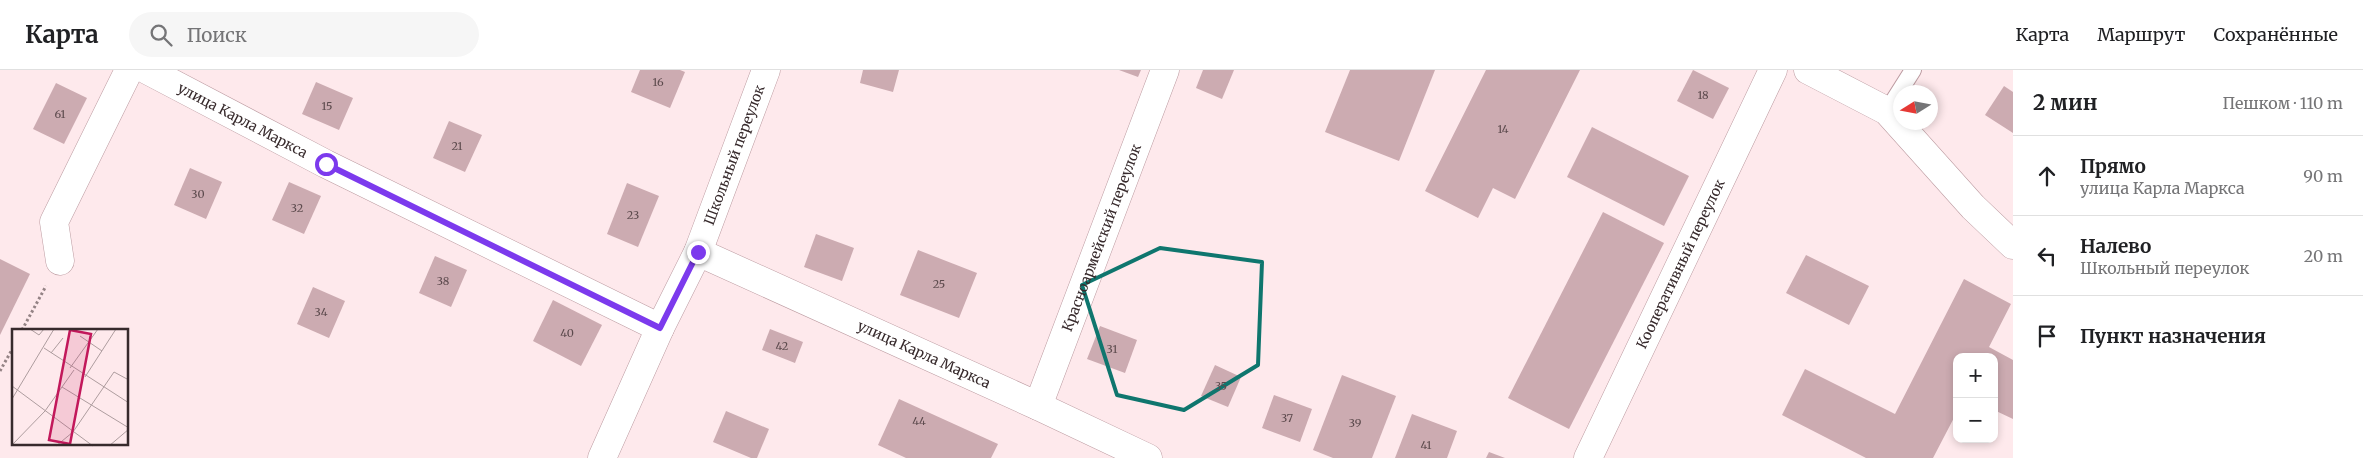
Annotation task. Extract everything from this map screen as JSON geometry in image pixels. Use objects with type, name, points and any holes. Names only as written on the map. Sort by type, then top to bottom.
[{"type":"street","points":[[60,261],[54,222],[129,70]]},
{"type":"street","name":"улица Карла Маркса","points":[[147,70],[326,164],[660,328]]},
{"type":"street","name":"Школьный переулок","points":[[602,458],[660,328],[698,252],[766,70]]},
{"type":"street","name":"Красноармейский переулок","points":[[1038,406],[1165,70]]},
{"type":"street","name":"Кооперативный переулок","points":[[1588,458],[1773,70]]},
{"type":"street","points":[[1808,70],[1887,111],[1973,207],[2013,245]]},
{"type":"street","name":"улица Карла Маркса","points":[[698,252],[1148,458]]},
{"type":"lane","points":[[1887,111],[1913,70]]},
{"type":"path","points":[[23,329],[60,261]]},
{"type":"path","points":[[0,371],[12,350]]},
{"type":"highlighted area","points":[[1160,248],[1262,262],[1258,365],[1184,410],[1117,395],[1082,285]]},
{"type":"building","points":[[640,70],[680,70],[685,72],[670,108],[631,92]]},
{"type":"building","points":[[863,70],[899,70],[893,92],[860,83]]},
{"type":"building","points":[[1119,70],[1141,70],[1138,77]]},
{"type":"building","points":[[1203,70],[1234,70],[1222,99],[1196,88]]},
{"type":"building","points":[[1350,70],[1435,70],[1399,161],[1325,132]]},
{"type":"building","points":[[1486,70],[1580,70],[1515,199],[1493,188],[1478,218],[1425,191]]},
{"type":"building","points":[[1693,70],[1729,88],[1713,119],[1677,101]]},
{"type":"building","points":[[316,82],[353,98],[339,130],[302,114]]},
{"type":"building","points":[[56,83],[87,98],[64,144],[33,129]]},
{"type":"building","points":[[2004,86],[2013,92],[2013,133],[1985,115]]},
{"type":"building","points":[[449,121],[482,135],[465,172],[433,158]]},
{"type":"building","points":[[1592,127],[1689,176],[1664,226],[1567,177]]},
{"type":"building","points":[[190,168],[222,182],[206,219],[174,205]]},
{"type":"building","points":[[289,182],[321,196],[304,234],[272,220]]},
{"type":"building","points":[[627,183],[659,196],[638,247],[607,234]]},
{"type":"building","points":[[1603,212],[1664,243],[1569,429],[1508,398]]},
{"type":"building","points":[[816,234],[854,248],[842,281],[804,267]]},
{"type":"building","points":[[918,250],[977,273],[959,318],[900,295]]},
{"type":"building","points":[[1806,255],[1869,286],[1849,325],[1786,293]]},
{"type":"building","points":[[435,256],[467,270],[451,307],[419,293]]},
{"type":"building","points":[[0,259],[30,274],[0,335]]},
{"type":"building","points":[[1964,279],[2011,304],[1989,347],[2013,360],[2013,419],[1998,412],[1998,353],[1953,353],[1953,420],[1933,458],[1866,458],[1782,415],[1805,369],[1895,414]]},
{"type":"building","points":[[313,287],[345,301],[329,338],[297,324]]},
{"type":"building","points":[[553,300],[602,325],[581,366],[533,341]]},
{"type":"building","points":[[1100,326],[1137,340],[1125,373],[1087,359]]},
{"type":"building","points":[[770,329],[803,342],[795,363],[762,350]]},
{"type":"building","points":[[1215,365],[1241,377],[1228,407],[1201,396]]},
{"type":"building","points":[[1342,375],[1396,396],[1372,458],[1333,458],[1313,450]]},
{"type":"building","points":[[1274,395],[1312,409],[1300,442],[1262,428]]},
{"type":"building","points":[[899,399],[998,444],[991,458],[906,458],[878,445]]},
{"type":"building","points":[[726,411],[769,429],[757,458],[751,458],[713,442]]},
{"type":"building","points":[[1412,414],[1457,431],[1447,458],[1395,458]]},
{"type":"building","points":[[1489,452],[1505,458],[1486,458]]},
{"type":"route","points":[[326,164],[660,328],[698,252]]}]
